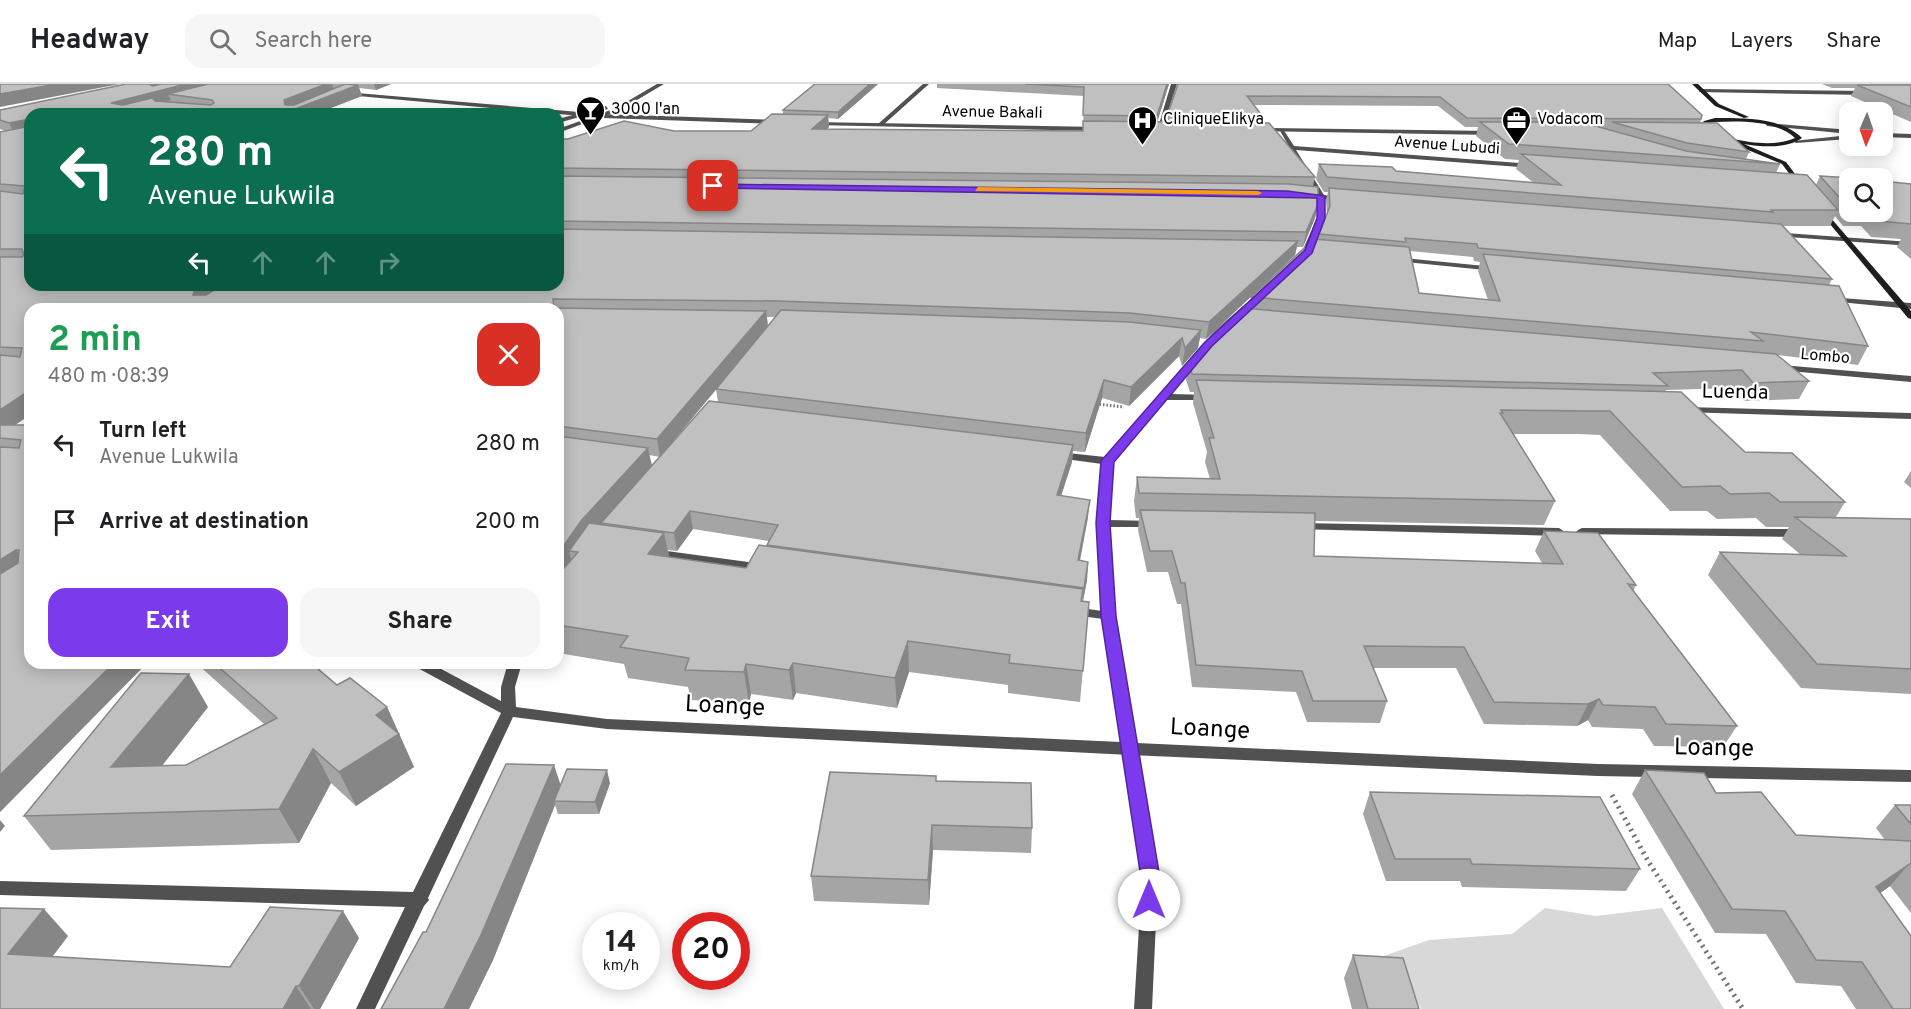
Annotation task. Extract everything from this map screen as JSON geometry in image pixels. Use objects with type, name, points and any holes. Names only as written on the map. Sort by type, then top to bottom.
[{"type":"main road","points":[[1695,84],[1717,105],[1792,132],[1799,138],[1794,142],[1786,157]]},
{"type":"main road","points":[[1717,105],[1702,127],[1711,133],[1786,157],[1801,186],[1810,190]]},
{"type":"main road","points":[[1706,122],[1727,120],[1762,123]]},
{"type":"main road","points":[[1726,138],[1755,143],[1794,142]]},
{"type":"main road","points":[[1816,204],[1906,306],[1911,316]]},
{"type":"street","points":[[564,129],[603,116],[661,84]]},
{"type":"street","points":[[880,125],[926,84]]},
{"type":"street","points":[[1159,129],[1174,84]]},
{"type":"street","points":[[1701,91],[1876,93]]},
{"type":"street","points":[[334,97],[345,93],[512,108]]},
{"type":"street","points":[[564,119],[624,105]]},
{"type":"street","points":[[564,113],[789,122]]},
{"type":"street","name":"Avenue Bakali","points":[[801,123],[1112,129]]},
{"type":"street","points":[[1762,123],[1839,131]]},
{"type":"street","points":[[1147,129],[1170,130]]},
{"type":"street","points":[[1248,130],[1498,133]]},
{"type":"street","points":[[1281,130],[1321,196],[1321,218],[1308,251]]},
{"type":"street","points":[[1700,133],[1711,133]]},
{"type":"street","points":[[1893,135],[1911,136]]},
{"type":"street","points":[[1794,142],[1839,138]]},
{"type":"street","name":"Avenue Lubudi","points":[[1293,148],[1541,167]]},
{"type":"street","points":[[1785,176],[1796,178]]},
{"type":"street","points":[[1789,185],[1801,186]]},
{"type":"street","points":[[1299,194],[1351,200]]},
{"type":"street","points":[[1764,233],[1911,244]]},
{"type":"street","points":[[1298,255],[1308,251],[1320,252]]},
{"type":"street","points":[[1390,259],[1508,270]]},
{"type":"street","points":[[1821,298],[1906,306]]},
{"type":"street","points":[[1143,1009],[1150,878],[1109,616],[1103,523],[1108,461],[1201,353]]},
{"type":"street","name":"Lombo","points":[[1766,367],[1911,379]]},
{"type":"street","points":[[1163,397],[1222,398]]},
{"type":"street","name":"Luenda","points":[[1674,410],[1911,416]]},
{"type":"street","points":[[1049,454],[1108,461]]},
{"type":"street","points":[[1103,523],[1163,524]]},
{"type":"street","points":[[1283,526],[1618,533],[1817,533]]},
{"type":"street","points":[[639,551],[780,571]]},
{"type":"street","points":[[1062,609],[1109,616]]},
{"type":"street","points":[[430,669],[509,711]]},
{"type":"street","points":[[365,1009],[420,900],[509,711],[508,687],[513,669]]},
{"type":"street","name":"Loange","points":[[509,711],[607,724],[1598,770],[1911,776]]},
{"type":"street","points":[[0,888],[420,900]]},
{"type":"path","points":[[1092,403],[1151,410]]},
{"type":"path","points":[[1598,770],[1648,861],[1743,1009]]},
{"type":"shaded area","points":[[1545,908],[1596,916],[1662,908],[1724,1009],[1421,1009],[1400,963],[1381,957],[1429,940],[1512,934]]},
{"type":"building","points":[[0,84],[57,84],[0,94]]},
{"type":"building","points":[[126,84],[153,86],[186,84],[111,103],[123,105],[152,98],[155,101],[211,105],[214,103],[212,100],[168,94],[208,84],[326,84],[284,100],[285,105],[294,105],[345,84],[358,85],[298,108],[24,108],[24,120],[9,123],[0,120],[0,110]]},
{"type":"building","points":[[815,84],[870,84],[838,112],[783,110]]},
{"type":"building","points":[[1025,84],[1167,84],[1157,116],[1083,115],[1084,87]]},
{"type":"building","points":[[1178,84],[1668,84],[1702,115],[1701,119],[1467,118],[1440,97],[1247,96],[1263,117],[1167,116]]},
{"type":"building","points":[[1857,85],[1911,85],[1911,107]]},
{"type":"building","points":[[772,114],[828,115],[812,129],[1083,131],[1083,121],[1269,123],[1315,177],[564,168],[564,139],[624,121],[674,131],[751,131]]},
{"type":"building","points":[[1480,122],[1581,122],[1686,151],[1780,164],[1509,144]]},
{"type":"building","points":[[1612,122],[1717,123],[1749,152],[1687,143]]},
{"type":"building","points":[[24,127],[24,186],[0,184],[0,132]]},
{"type":"building","points":[[1521,154],[1807,175],[1838,210],[1771,210],[1773,212],[1327,177],[1319,164],[1392,167],[1396,171],[1561,185]]},
{"type":"building","points":[[564,176],[1289,184],[1318,187],[1318,204],[1306,232],[564,221]]},
{"type":"building","points":[[1820,176],[1839,177],[1839,197]]},
{"type":"building","points":[[1893,182],[1911,184],[1911,224],[1890,222],[1893,222]]},
{"type":"building","points":[[1329,188],[1781,224],[1832,279],[1478,248],[1477,244],[1405,238],[1406,242],[1319,234],[1330,206]]},
{"type":"building","points":[[24,190],[24,255],[22,249],[0,249],[0,191],[23,194]]},
{"type":"building","points":[[564,229],[1298,241],[1209,322],[1130,313],[778,301],[553,299],[553,303],[24,303],[24,394],[0,410],[0,355],[20,357],[22,348],[0,347],[0,257],[22,257],[24,255],[24,291],[194,291],[193,295],[206,295],[212,291],[564,291]]},
{"type":"building","points":[[1314,239],[1409,247],[1419,293],[1500,301],[1483,254],[1839,286],[1868,346],[1751,332],[1763,341],[1251,297]]},
{"type":"building","points":[[564,308],[766,311],[657,439],[564,427]]},
{"type":"building","points":[[1242,308],[1776,354],[1809,381],[1753,383],[1742,370],[1653,373],[1668,386],[1192,374],[1189,362],[1216,330]]},
{"type":"building","points":[[781,310],[1130,322],[1201,330],[1185,348],[1182,338],[1131,387],[1104,380],[1086,433],[716,389]]},
{"type":"building","points":[[1196,380],[1681,392],[1745,452],[1792,453],[1845,502],[1780,502],[1769,493],[1730,494],[1720,486],[1682,487],[1610,411],[1501,410],[1503,413],[1500,413],[1555,501],[1139,493],[1137,477],[1220,479],[1209,438],[1214,438]]},
{"type":"building","points":[[709,401],[1073,445],[1057,495],[1090,500],[1078,560],[1088,562],[1084,588],[767,545],[778,525],[690,511],[674,533],[601,523]]},
{"type":"building","points":[[0,425],[24,425],[24,669],[108,669],[0,775],[0,574],[18,563],[19,550],[0,560],[0,447],[19,448],[21,440],[0,438]]},
{"type":"building","points":[[564,437],[648,448],[581,521],[564,545]]},
{"type":"building","points":[[1140,510],[1315,513],[1314,556],[1563,564],[1544,531],[1598,533],[1636,585],[1628,584],[1737,726],[1666,724],[1655,707],[1603,705],[1599,699],[1588,704],[1494,702],[1464,647],[1364,646],[1387,701],[1313,701],[1302,671],[1196,665],[1185,583],[1181,583],[1172,551],[1150,551]]},
{"type":"building","points":[[1795,517],[1911,519],[1911,669],[1817,664],[1720,552],[1846,556]]},
{"type":"building","points":[[589,523],[664,533],[648,554],[746,568],[759,545],[1083,589],[1081,601],[1089,602],[1083,671],[1009,663],[1010,655],[908,641],[895,678],[793,663],[789,670],[746,664],[744,672],[685,670],[689,658],[620,647],[628,636],[564,626],[564,568],[578,552],[569,551]]},
{"type":"building","points":[[221,669],[318,669],[337,685],[350,678],[387,707],[376,715],[399,734],[339,772],[313,749],[279,809],[24,816],[141,673],[189,674],[111,767],[186,765],[277,718]]},
{"type":"building","points":[[506,764],[554,765],[481,935],[444,1009],[381,1009],[423,932],[426,932]]},
{"type":"building","points":[[567,769],[607,770],[595,802],[554,801]]},
{"type":"building","points":[[1645,770],[1704,773],[1716,793],[1761,792],[1796,835],[1911,841],[1911,863],[1876,887],[1911,936],[1911,1009],[1893,1009],[1862,962],[1816,960],[1785,911],[1732,909]]},
{"type":"building","points":[[830,772],[936,776],[936,781],[1031,783],[1032,828],[932,825],[928,880],[811,876]]},
{"type":"building","points":[[1370,792],[1600,797],[1640,869],[1472,864],[1470,859],[1395,859]]},
{"type":"building","points":[[1895,805],[1911,805],[1911,824]]},
{"type":"building","points":[[270,907],[343,911],[283,1009],[0,1009],[0,908],[44,909],[8,954],[230,967]]},
{"type":"building","points":[[1353,955],[1403,958],[1419,1009],[1368,1009]]},
{"type":"slow traffic","points":[[978,189],[1258,193]]},
{"type":"place","name":"3000 l'an","points":[[590,136]]},
{"type":"place","name":"CliniqueElikya","points":[[1142,146]]},
{"type":"place","name":"Vodacom","points":[[1516,146]]},
{"type":"route","points":[[713,186],[1287,193],[1321,196],[1323,207],[1321,218],[1308,251],[1209,344],[1108,461],[1103,523],[1109,616],[1150,878],[1149,900]]}]
